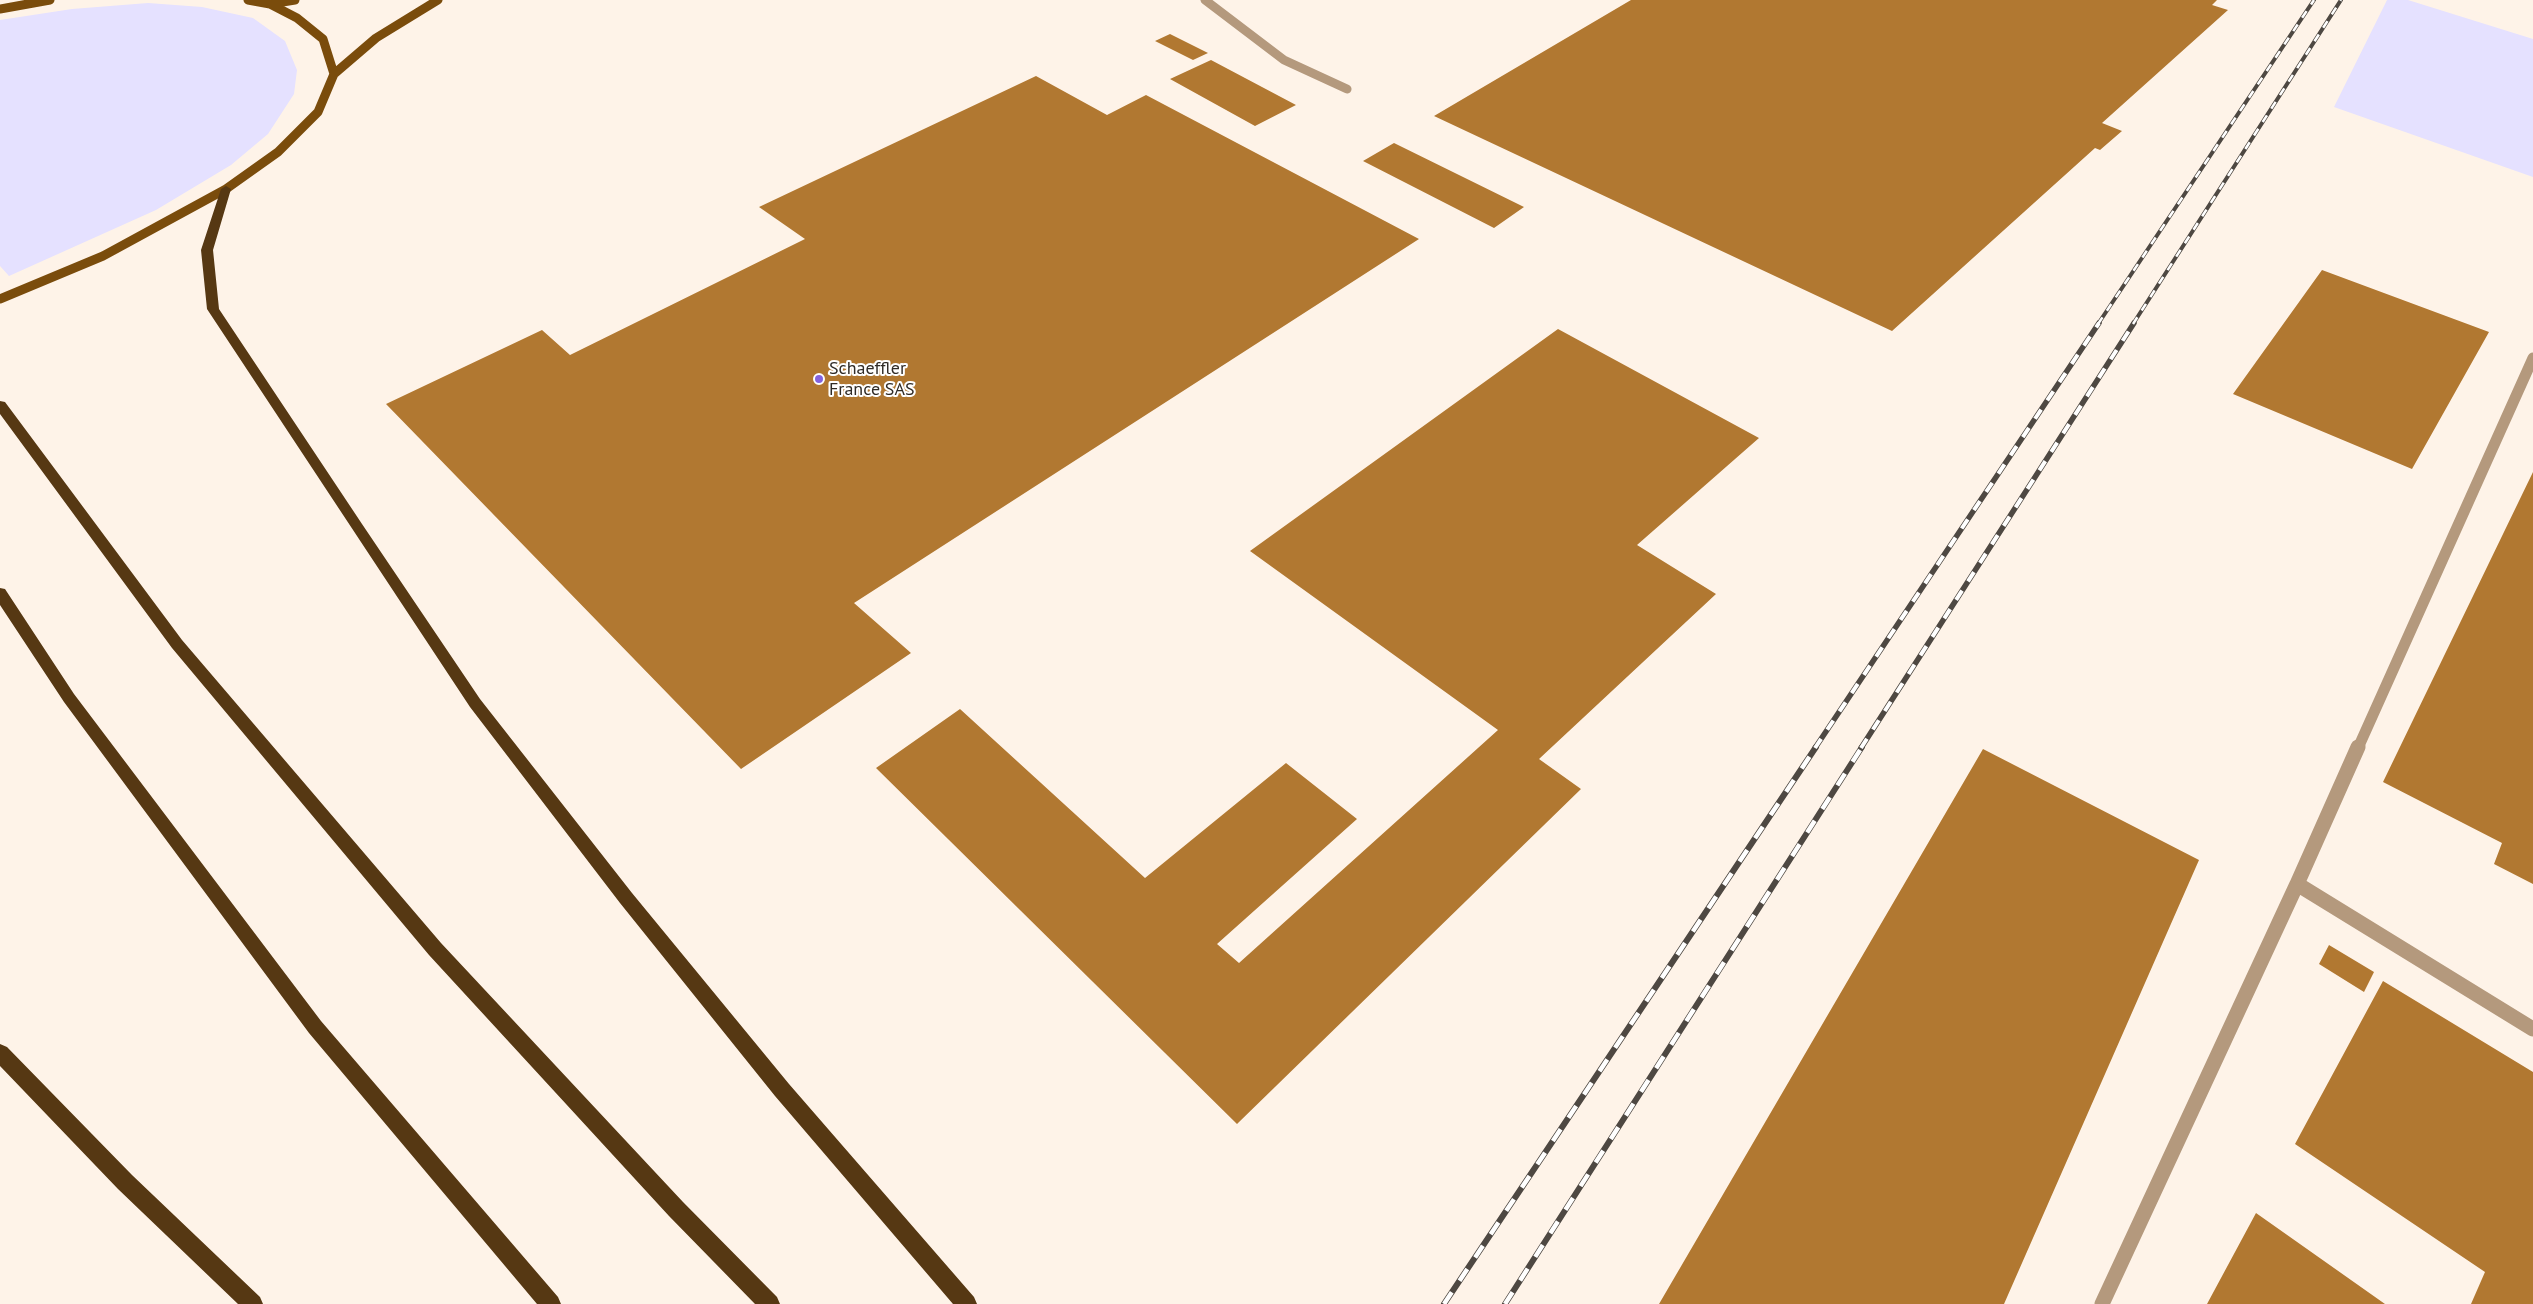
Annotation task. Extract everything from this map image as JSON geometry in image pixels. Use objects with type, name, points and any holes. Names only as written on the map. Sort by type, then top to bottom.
[{"type":"highway","points":[[226,189],[207,250],[208,276],[213,309],[346,511],[475,703],[626,898],[782,1090],[967,1304]]},
{"type":"highway","points":[[0,405],[177,644],[429,942],[676,1209],[770,1304]]},
{"type":"highway","points":[[0,593],[69,698],[314,1027],[551,1304]]},
{"type":"highway","points":[[0,1053],[125,1182],[254,1304]]},
{"type":"main road","points":[[0,9],[50,0]]},
{"type":"main road","points":[[248,0],[270,4],[297,18],[324,39],[334,74]]},
{"type":"main road","points":[[270,4],[295,0]]},
{"type":"main road","points":[[0,299],[103,256],[226,189],[278,152],[318,112],[334,74],[376,38],[404,19],[438,0]]},
{"type":"lane","points":[[1202,0],[1284,60],[1347,89]]},
{"type":"lane","points":[[2102,1304],[2297,884],[2533,358]]},
{"type":"lane","points":[[2297,884],[2533,1029]]},
{"type":"shaded area","points":[[2387,0],[2408,0],[2533,39],[2533,177],[2334,107]]},
{"type":"shaded area","points":[[148,3],[202,7],[253,18],[285,41],[297,70],[294,94],[268,134],[231,165],[156,210],[9,276],[0,266],[0,20],[72,9]]},
{"type":"building","points":[[1631,0],[2217,0],[2212,5],[2228,10],[2102,123],[2122,131],[2100,150],[2095,148],[1892,331],[1434,116]]},
{"type":"building","points":[[1170,34],[1208,53],[1193,60],[1155,41]]},
{"type":"building","points":[[1211,60],[1296,105],[1255,126],[1170,79]]},
{"type":"building","name":"Schaeffler France SAS","points":[[1036,76],[1107,115],[1146,95],[1419,239],[854,603],[911,653],[741,769],[386,404],[542,330],[570,355],[805,239],[759,207]]},
{"type":"building","points":[[1394,143],[1524,207],[1494,228],[1363,161]]},
{"type":"building","points":[[2322,270],[2489,332],[2412,469],[2233,394]]},
{"type":"building","points":[[1558,329],[1759,438],[1637,545],[1716,594],[1539,759],[1581,789],[1237,1124],[876,768],[960,709],[1145,878],[1286,763],[1357,819],[1217,944],[1239,963],[1498,730],[1250,551]]},
{"type":"building","points":[[2533,472],[2533,884],[2494,864],[2502,843],[2383,782]]},
{"type":"building","points":[[1983,749],[2199,860],[2004,1304],[1659,1304]]},
{"type":"building","points":[[2329,945],[2374,972],[2364,992],[2319,964]]},
{"type":"building","points":[[2383,981],[2533,1072],[2533,1304],[2471,1304],[2485,1272],[2295,1144]]},
{"type":"building","points":[[2256,1213],[2385,1304],[2207,1304]]},
{"type":"railway","points":[[2098,324],[2314,0]]},
{"type":"railway","points":[[2133,324],[2341,0]]},
{"type":"railway","points":[[1815,748],[2099,323]]},
{"type":"railway","points":[[1861,748],[2134,323]]},
{"type":"railway","points":[[1444,1304],[1816,747]]},
{"type":"railway","points":[[1505,1304],[1862,747]]},
{"type":"place","name":"Schaeffler France SAS","points":[[819,379]]}]
